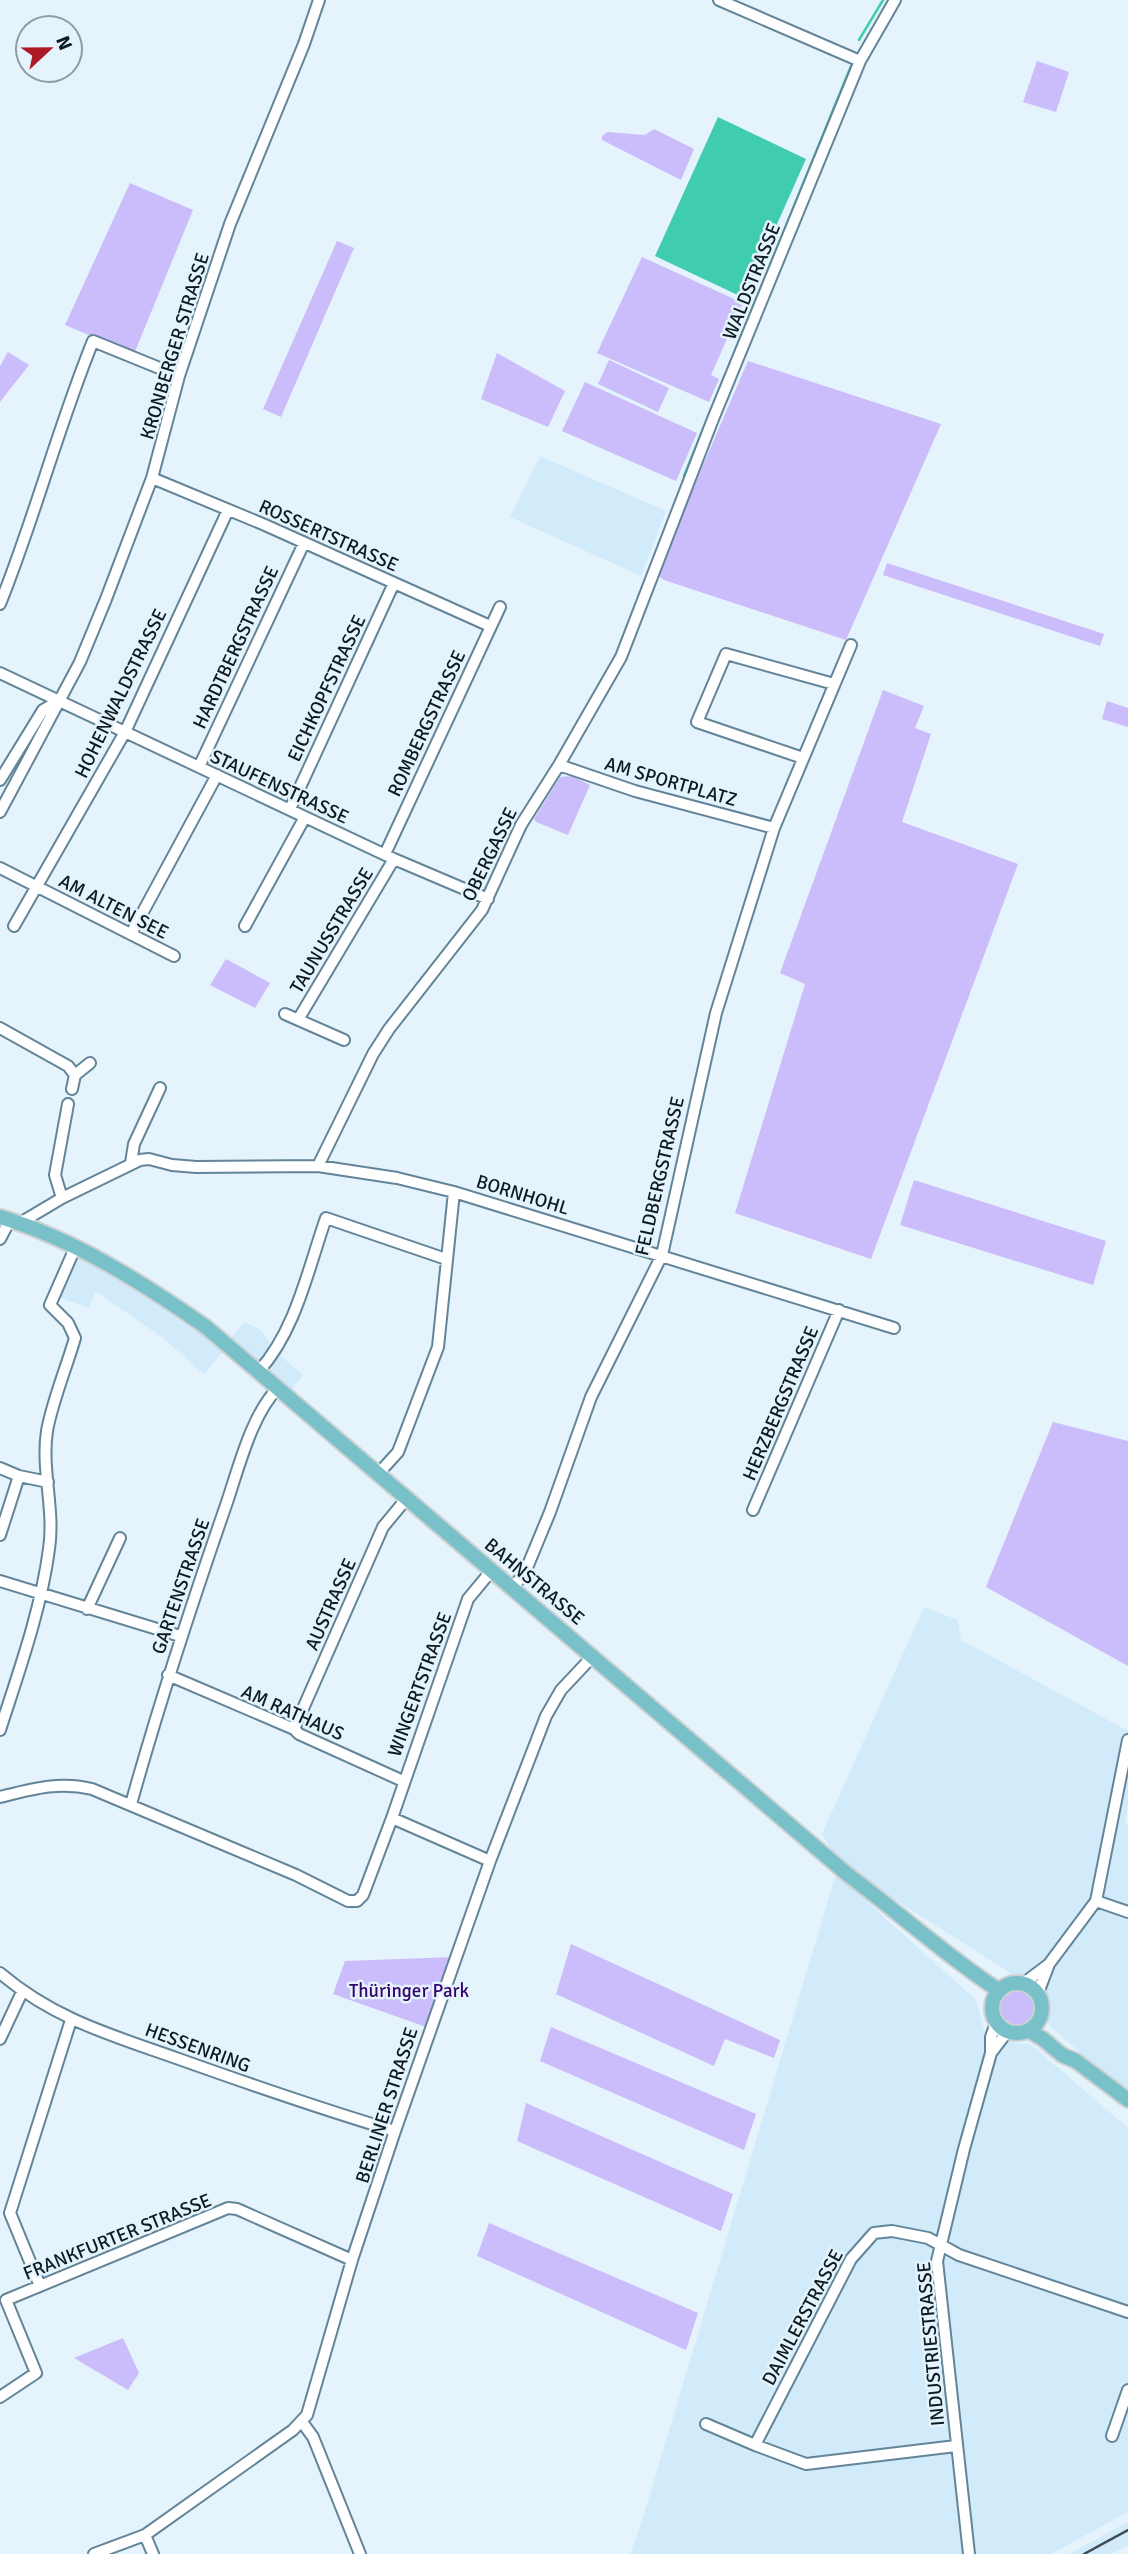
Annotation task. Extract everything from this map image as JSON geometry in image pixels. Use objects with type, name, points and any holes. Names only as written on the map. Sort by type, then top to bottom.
[{"type":"main road","name":"BAHNSTRASSE","points":[[10,1220],[75,1248],[147,1287],[184,1311],[279,1387],[847,1874],[926,1934],[957,1962],[965,1976],[995,1996]]},
{"type":"main road","points":[[1024,1983],[1038,1993],[1042,2005],[1040,2017],[1028,2030],[1014,2033],[1002,2027],[991,2009],[995,1996],[1006,1984],[1024,1983]]},
{"type":"main road","points":[[1040,2017],[1049,2032],[1067,2048],[1076,2061]]},
{"type":"main road","points":[[1028,2030],[1062,2056],[1076,2061],[1128,2100]]},
{"type":"street","name":"KRONBERGER STRASSE","points":[[0,812],[80,662],[152,478],[178,376],[230,224],[304,44],[319,0]]},
{"type":"street","points":[[719,0],[860,61]]},
{"type":"street","name":"WALDSTRASSE","points":[[649,581],[860,61],[895,0]]},
{"type":"street","points":[[0,604],[40,494],[71,395],[93,341],[178,376]]},
{"type":"street","name":"ROSSERTSTRASSE","points":[[152,478],[490,626]]},
{"type":"street","name":"HOHENWALDSTRASSE","points":[[38,887],[125,732],[228,510]]},
{"type":"street","name":"HARDTBERGSTRASSE","points":[[199,767],[304,543]]},
{"type":"street","name":"OBERGASSE","points":[[318,1166],[373,1054],[389,1029],[474,922],[488,899],[521,825],[621,657],[649,581]]},
{"type":"street","name":"EICHKOPFSTRASSE","points":[[290,809],[394,583]]},
{"type":"street","name":"ROMBERGSTRASSE","points":[[390,857],[499,607]]},
{"type":"street","name":"FELDBERGSTRASSE","points":[[513,1588],[526,1570],[550,1512],[591,1397],[662,1255],[716,1013],[774,828],[851,645]]},
{"type":"street","points":[[803,758],[697,722],[726,654],[834,684]]},
{"type":"street","points":[[0,673],[60,701]]},
{"type":"street","name":"KRONBERGER STRASSE","points":[[0,780],[43,710],[60,701]]},
{"type":"street","name":"STAUFENSTRASSE","points":[[60,701],[390,857],[488,899]]},
{"type":"street","name":"AM SPORTPLATZ","points":[[559,765],[635,791],[774,828]]},
{"type":"street","points":[[131,934],[216,775]]},
{"type":"street","points":[[245,926],[305,817]]},
{"type":"street","name":"TAUNUSSTRASSE","points":[[299,1018],[390,857]]},
{"type":"street","name":"AM ALTEN SEE","points":[[0,868],[174,956]]},
{"type":"street","name":"AM ALTEN SEE","points":[[14,926],[38,887]]},
{"type":"street","name":"TAUNUSSTRASSE","points":[[285,1014],[344,1040]]},
{"type":"street","points":[[0,1028],[68,1066],[75,1075]]},
{"type":"street","points":[[72,1089],[75,1075],[90,1063]]},
{"type":"street","points":[[131,1163],[134,1143],[160,1088]]},
{"type":"street","points":[[62,1198],[55,1175],[68,1104]]},
{"type":"street","name":"BORNHOHL","points":[[10,1220],[62,1198],[131,1163],[149,1159],[172,1165],[197,1167],[318,1166],[397,1178],[454,1192],[894,1328]]},
{"type":"street","points":[[379,1473],[398,1452],[435,1358],[454,1192]]},
{"type":"street","points":[[259,1371],[287,1331],[326,1218],[446,1259]]},
{"type":"street","points":[[0,1239],[10,1220]]},
{"type":"street","points":[[0,1730],[40,1595],[50,1548],[47,1430],[75,1338],[68,1323],[50,1305],[75,1248]]},
{"type":"street","name":"HERZBERGSTRASSE","points":[[753,1510],[839,1310]]},
{"type":"street","name":"GARTENSTRASSE","points":[[131,1804],[180,1636],[261,1409],[279,1387]]},
{"type":"street","points":[[0,1468],[19,1476],[48,1482]]},
{"type":"street","points":[[0,1535],[19,1476]]},
{"type":"street","name":"AUSTRASSE","points":[[294,1729],[383,1527],[407,1499]]},
{"type":"street","points":[[88,1609],[120,1538]]},
{"type":"street","name":"WINGERTSTRASSE","points":[[131,1804],[176,1826],[296,1875],[348,1901],[357,1901],[363,1895],[392,1818],[468,1599],[492,1570]]},
{"type":"street","points":[[0,1581],[180,1636]]},
{"type":"street","name":"BERLINER STRASSE","points":[[302,2423],[311,2405],[352,2260],[395,2131],[490,1861],[546,1716],[561,1690],[593,1657]]},
{"type":"street","name":"AM RATHAUS","points":[[168,1675],[294,1729],[299,1734],[403,1781]]},
{"type":"street","points":[[1038,1993],[1049,1964],[1096,1901],[1128,1740]]},
{"type":"street","points":[[0,1797],[63,1784],[92,1789],[131,1804]]},
{"type":"street","points":[[392,1818],[490,1861]]},
{"type":"street","points":[[1096,1901],[1128,1912]]},
{"type":"street","points":[[1024,1983],[1049,1964]]},
{"type":"street","name":"HESSENRING","points":[[0,1973],[22,1992],[71,2020],[203,2068],[395,2131]]},
{"type":"street","points":[[0,2039],[22,1992]]},
{"type":"street","points":[[40,2286],[10,2213],[71,2020]]},
{"type":"street","name":"INDUSTRIESTRASSE","points":[[969,2554],[938,2271],[940,2244],[991,2053],[991,2037],[1002,2027]]},
{"type":"street","name":"FRANKFURTER STRASSE","points":[[0,2396],[36,2373],[6,2300],[228,2208],[237,2209],[352,2260]]},
{"type":"street","name":"DAIMLERSTRASSE","points":[[755,2445],[859,2247],[874,2233],[892,2231],[928,2238],[959,2255],[1128,2312]]},
{"type":"street","points":[[1112,2436],[1128,2390]]},
{"type":"street","points":[[94,2554],[145,2535],[302,2423],[313,2437],[360,2554]]},
{"type":"street","points":[[706,2424],[806,2463],[956,2446]]},
{"type":"street","points":[[145,2535],[153,2554]]},
{"type":"shaded area","points":[[718,117],[806,159],[744,298],[655,256]]},
{"type":"shaded area","points":[[540,456],[666,511],[641,576],[510,517]]},
{"type":"shaded area","points":[[75,1248],[227,1346],[204,1375],[166,1340],[95,1291],[89,1308],[54,1296]]},
{"type":"shaded area","points":[[245,1322],[259,1329],[283,1358],[303,1375],[291,1390],[230,1339]]},
{"type":"shaded area","points":[[924,1607],[958,1620],[961,1640],[1128,1731],[1128,1804],[1125,1823],[1128,1824],[1128,2095],[1047,2023],[1045,1997],[841,1865],[822,1834]]},
{"type":"shaded area","points":[[836,1874],[976,2000],[984,2030],[1015,2043],[1030,2044],[1128,2128],[1128,2512],[1051,2554],[630,2554]]},
{"type":"shaded area","points":[[1128,2522],[1128,2545],[1111,2554],[1069,2554]]},
{"type":"green space","points":[[1037,61],[1069,72],[1056,112],[1023,102]]},
{"type":"green space","points":[[654,129],[694,149],[681,180],[602,140],[602,136],[607,132],[645,135]]},
{"type":"green space","points":[[130,183],[193,210],[134,354],[65,325]]},
{"type":"green space","points":[[337,241],[354,248],[281,417],[263,409]]},
{"type":"green space","points":[[642,257],[743,303],[711,375],[719,379],[709,402],[597,353]]},
{"type":"green space","points":[[8,352],[29,365],[0,402],[0,366]]},
{"type":"green space","points":[[497,353],[565,391],[548,427],[481,399]]},
{"type":"green space","points":[[609,360],[669,388],[658,412],[598,384]]},
{"type":"green space","points":[[748,361],[941,424],[846,640],[664,580],[656,574]]},
{"type":"green space","points":[[585,382],[697,433],[676,481],[562,431]]},
{"type":"green space","points":[[887,563],[1104,634],[1100,646],[883,575]]},
{"type":"green space","points":[[883,690],[924,706],[915,728],[931,734],[902,822],[1018,864],[871,1259],[735,1213],[805,984],[780,973]]},
{"type":"green space","points":[[1107,701],[1128,708],[1128,727],[1102,719]]},
{"type":"green space","points":[[572,776],[590,785],[568,835],[534,819],[560,777]]},
{"type":"green space","points":[[226,959],[270,983],[255,1008],[210,985]]},
{"type":"green space","points":[[914,1180],[1106,1241],[1093,1285],[900,1225]]},
{"type":"green space","points":[[1053,1422],[1128,1441],[1128,1666],[986,1587]]},
{"type":"green space","points":[[571,1944],[780,2040],[774,2058],[725,2039],[714,2066],[556,1994]]},
{"type":"green space","name":"Thüringer Park","points":[[454,1957],[429,2028],[333,1994],[345,1961]]},
{"type":"green space","points":[[1017,1991],[1029,1996],[1034,2008],[1029,2020],[1017,2025],[1005,2020],[1000,2008],[1005,1996]]},
{"type":"green space","points":[[551,2027],[756,2114],[744,2150],[540,2061]]},
{"type":"green space","points":[[526,2103],[733,2194],[721,2231],[517,2141]]},
{"type":"green space","points":[[489,2223],[698,2313],[686,2350],[477,2256]]},
{"type":"green space","points":[[123,2338],[139,2373],[128,2390],[74,2358]]},
{"type":"waterway","points":[[859,40],[883,0]]},
{"type":"waterway","points":[[684,476],[851,66]]},
{"type":"railway","points":[[1084,2554],[1128,2530]]}]
